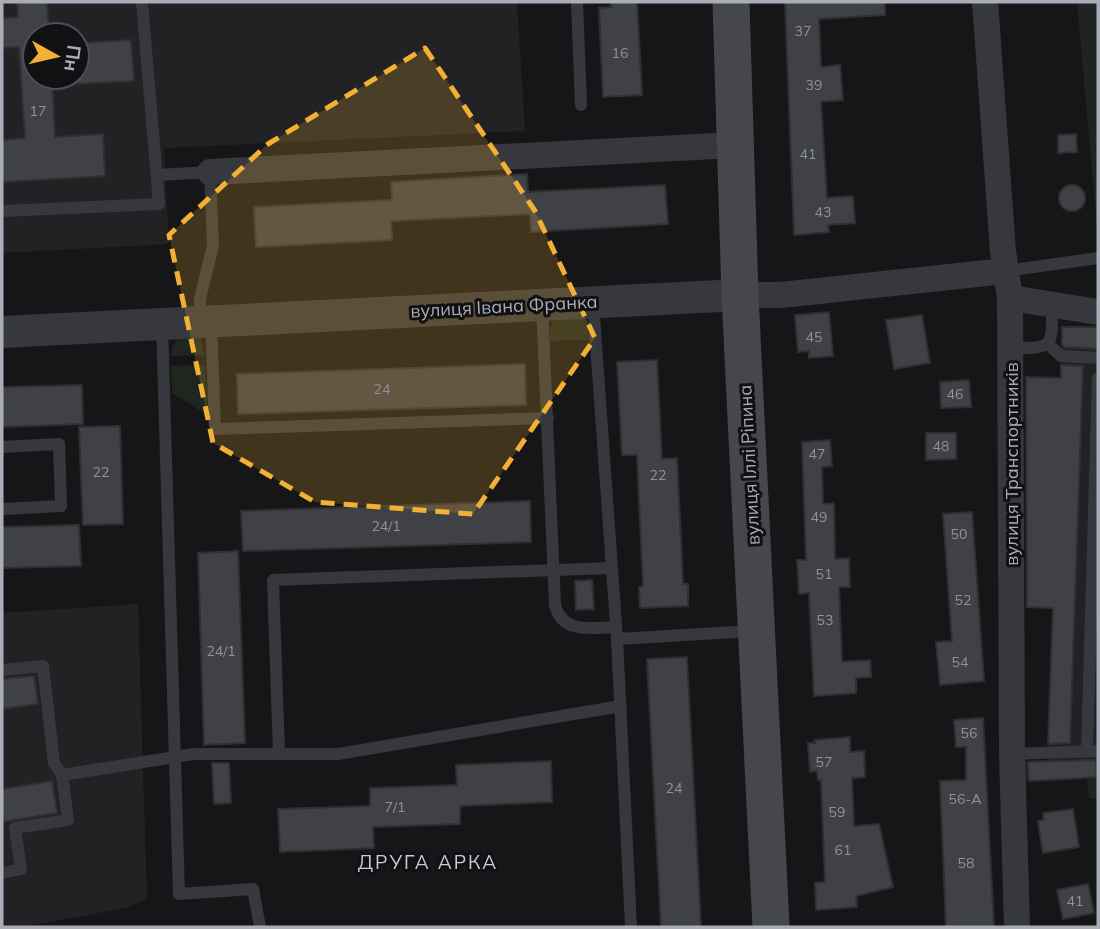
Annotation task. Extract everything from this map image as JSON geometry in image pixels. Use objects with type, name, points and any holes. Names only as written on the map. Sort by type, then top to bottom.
[{"type":"main road","name":"вулиця Іллі Ріпина","points":[[731,2],[740,295],[771,927]]},
{"type":"street","name":"вулиця Транспортників","points":[[985,2],[1005,271],[1010,298],[1012,754],[1017,927]]},
{"type":"street","points":[[210,172],[735,145]]},
{"type":"street","name":"вулиця Івана Франка","points":[[2,332],[541,304],[781,295],[1005,271]]},
{"type":"street","points":[[1010,298],[1052,302],[1098,312]]},
{"type":"lane","points":[[2,211],[159,204],[142,2]]},
{"type":"lane","points":[[576,2],[581,105]]},
{"type":"lane","points":[[158,175],[210,172],[213,245],[208,276],[200,299],[205,322],[215,429],[548,418]]},
{"type":"lane","points":[[1005,271],[1098,258]]},
{"type":"lane","points":[[593,302],[621,706],[631,927]]},
{"type":"lane","points":[[1010,348],[1040,348],[1048,344],[1052,338],[1052,302]]},
{"type":"lane","points":[[541,304],[558,617],[578,628],[616,633],[757,631]]},
{"type":"lane","points":[[162,324],[179,894],[253,889],[260,927]]},
{"type":"lane","points":[[1048,344],[1062,356],[1098,358]]},
{"type":"lane","points":[[1012,754],[1093,751],[1098,378]]},
{"type":"lane","points":[[2,447],[59,444],[61,506],[2,509]]},
{"type":"lane","points":[[279,754],[273,580],[492,570],[555,572],[611,568]]},
{"type":"lane","points":[[2,670],[43,666],[54,763],[62,775],[68,820],[15,828],[21,869],[2,873]]},
{"type":"lane","points":[[62,775],[177,757],[338,754],[621,706]]},
{"type":"highlighted area","points":[[425,48],[535,211],[595,338],[473,514],[315,502],[213,443],[169,235],[268,144]]},
{"type":"shaded area","points":[[2,2],[517,2],[525,131],[164,148],[169,244],[2,253]]},
{"type":"shaded area","points":[[1077,2],[1098,2],[1098,237]]},
{"type":"shaded area","points":[[586,315],[589,340],[550,341],[550,328],[555,317]]},
{"type":"shaded area","points":[[1062,327],[1098,327],[1098,798],[1089,799],[1087,778],[1020,781],[1019,761],[1048,760]]},
{"type":"shaded area","points":[[181,336],[200,336],[205,355],[171,356],[173,346]]},
{"type":"shaded area","points":[[205,365],[206,414],[172,393],[171,366]]},
{"type":"shaded area","points":[[138,604],[147,899],[126,908],[21,927],[2,927],[2,613]]},
{"type":"building","points":[[17,2],[47,2],[48,21],[21,21],[21,77],[19,47],[2,48],[2,18],[18,17]]},
{"type":"building","points":[[610,2],[637,2],[642,95],[603,97],[599,8],[611,7]]},
{"type":"building","points":[[785,2],[885,2],[885,15],[819,19],[821,67],[840,65],[843,100],[821,102],[827,198],[853,196],[855,223],[828,225],[829,232],[794,235]]},
{"type":"building","points":[[131,40],[134,81],[91,83],[91,42]]},
{"type":"building","points":[[22,91],[53,91],[55,137],[103,134],[105,176],[2,182],[2,140],[25,138]]},
{"type":"building","points":[[1076,134],[1077,152],[1058,153],[1058,135]]},
{"type":"building","points":[[527,174],[528,192],[665,185],[668,224],[531,232],[530,214],[391,221],[392,240],[256,247],[254,207],[392,200],[391,182]]},
{"type":"building","points":[[1072,185],[1081,189],[1085,198],[1081,207],[1072,211],[1063,207],[1059,198],[1063,189]]},
{"type":"building","points":[[829,312],[833,356],[809,358],[809,351],[798,352],[795,315]]},
{"type":"building","points":[[922,315],[930,363],[894,369],[886,320]]},
{"type":"building","points":[[1062,327],[1098,327],[1098,349],[1065,347],[1062,345]]},
{"type":"building","points":[[657,360],[662,459],[677,458],[683,584],[688,584],[688,606],[640,608],[639,587],[643,586],[637,455],[622,455],[617,362]]},
{"type":"building","points":[[525,364],[526,405],[238,414],[237,374]]},
{"type":"building","points":[[1061,365],[1083,366],[1070,743],[1048,744],[1053,608],[1027,607],[1026,377],[1061,378]]},
{"type":"building","points":[[969,380],[971,407],[941,408],[940,382]]},
{"type":"building","points":[[82,385],[83,424],[2,427],[2,387]]},
{"type":"building","points":[[120,426],[123,524],[83,525],[79,427]]},
{"type":"building","points":[[926,433],[956,433],[956,459],[926,460]]},
{"type":"building","points":[[830,440],[832,466],[822,467],[823,504],[834,503],[835,559],[849,558],[850,587],[839,587],[842,662],[870,660],[871,677],[856,678],[856,693],[814,696],[809,593],[799,594],[797,560],[806,560],[802,442]]},
{"type":"building","points":[[530,501],[531,542],[243,551],[241,511]]},
{"type":"building","points":[[972,512],[984,681],[940,685],[936,642],[952,641],[943,514]]},
{"type":"building","points":[[79,525],[81,566],[2,568],[2,527]]},
{"type":"building","points":[[238,551],[245,743],[204,745],[198,553]]},
{"type":"building","points":[[592,580],[594,609],[576,610],[575,581]]},
{"type":"building","points":[[687,657],[701,927],[661,927],[647,659]]},
{"type":"building","points":[[34,676],[38,704],[2,709],[2,679]]},
{"type":"building","points":[[983,718],[994,927],[946,927],[940,781],[966,780],[966,747],[956,747],[954,720]]},
{"type":"building","points":[[850,737],[850,752],[864,751],[865,777],[852,778],[854,826],[879,824],[893,887],[856,896],[857,907],[816,910],[815,883],[825,882],[821,780],[818,780],[817,771],[810,772],[808,743]]},
{"type":"building","points":[[1096,760],[1097,777],[1029,781],[1028,762]]},
{"type":"building","points":[[551,761],[552,802],[460,806],[460,824],[373,827],[374,848],[280,852],[278,809],[370,806],[370,788],[457,785],[456,765]]},
{"type":"building","points":[[212,763],[229,763],[231,803],[214,804]]},
{"type":"building","points":[[52,781],[57,813],[2,822],[2,789]]},
{"type":"building","points":[[1073,809],[1079,847],[1043,853],[1038,821],[1044,820],[1043,813]]},
{"type":"building","points":[[1088,884],[1094,913],[1063,919],[1057,890]]},
{"type":"district","name":"ДРУГА АРКА","points":[[428,862]]}]
